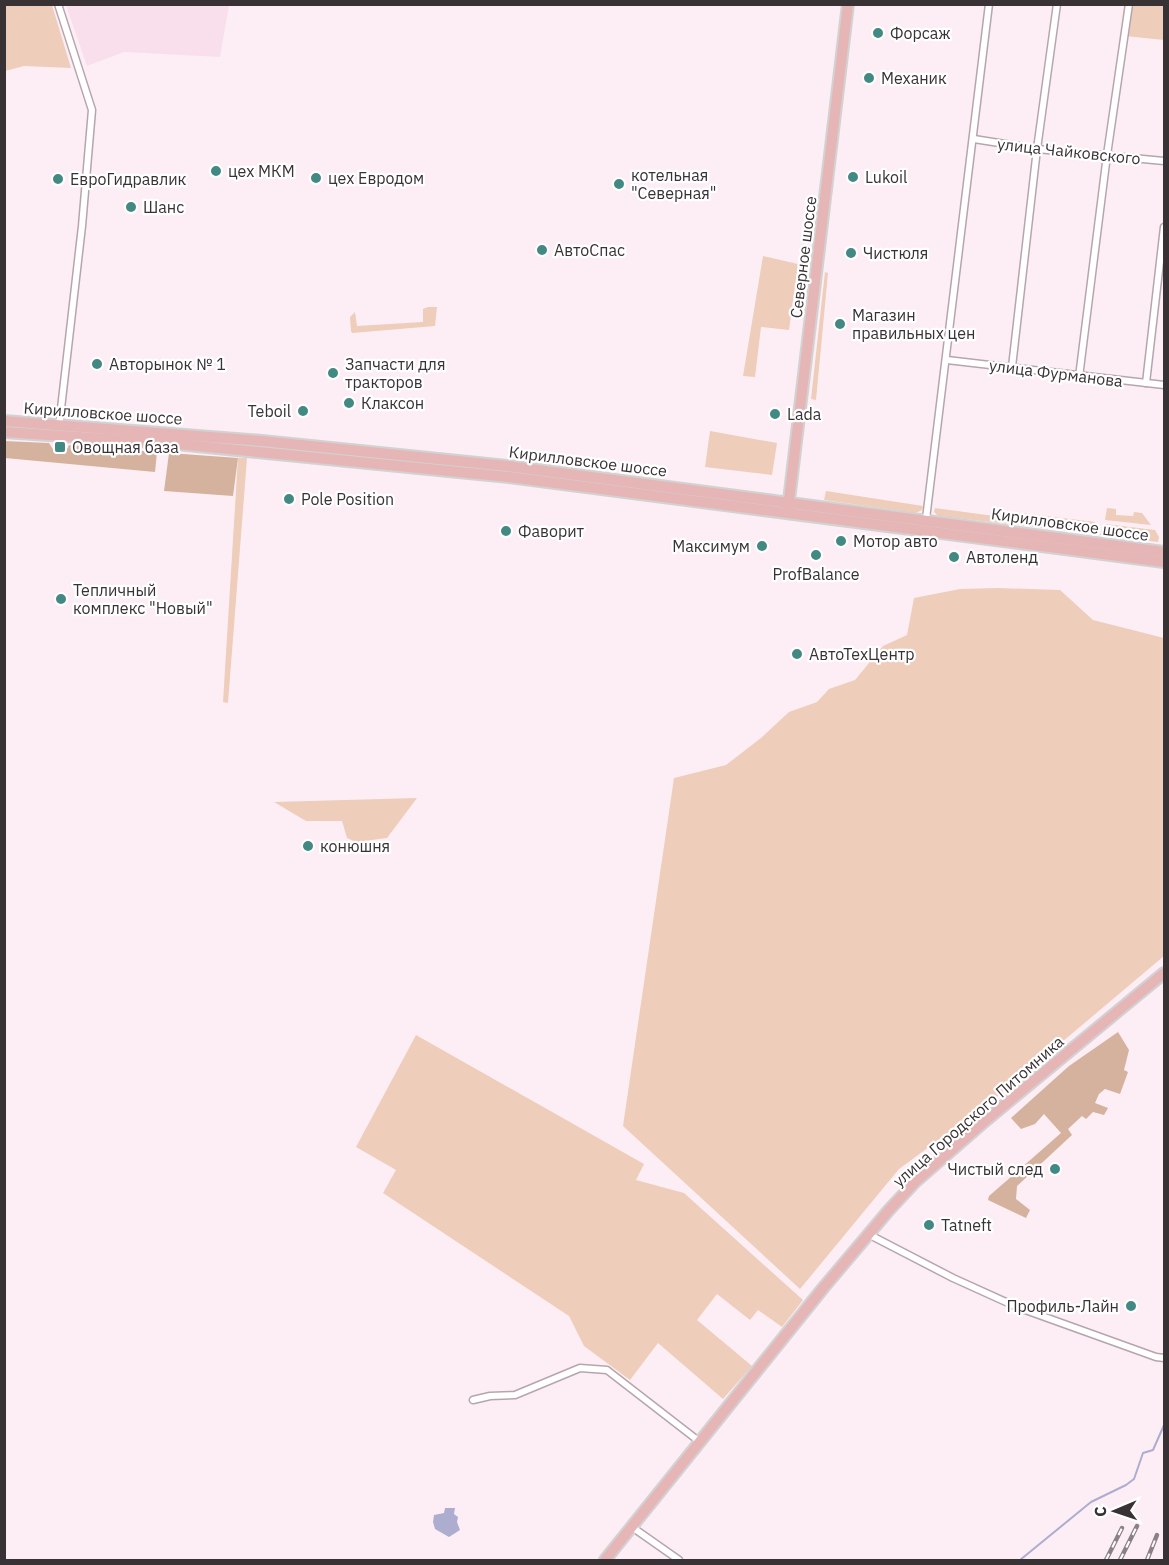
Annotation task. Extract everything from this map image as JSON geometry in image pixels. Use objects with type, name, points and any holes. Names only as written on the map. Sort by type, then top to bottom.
[{"type":"main road","name":"Северное шоссе","points":[[788,507],[848,4]]},
{"type":"main road","name":"Кирилловское шоссе","points":[[4,421],[59,430],[355,449],[511,466],[1164,562]]},
{"type":"main road","name":"Кирилловское шоссе","points":[[4,432],[59,430]]},
{"type":"main road","name":"Кирилловское шоссе","points":[[788,507],[926,519],[1164,552]]},
{"type":"main road","name":"улица Городского Питомника","points":[[605,1560],[868,1234],[915,1182],[1164,973]]},
{"type":"street","points":[[58,4],[92,110],[82,226],[59,430]]},
{"type":"street","points":[[926,519],[989,4]]},
{"type":"street","points":[[1012,367],[1037,149],[1057,4]]},
{"type":"street","points":[[1079,377],[1129,4]]},
{"type":"street","name":"улица Чайковского","points":[[974,139],[1037,149],[1164,161]]},
{"type":"street","points":[[1146,383],[1164,227]]},
{"type":"street","name":"улица Фурманова","points":[[947,360],[1164,385]]},
{"type":"street","points":[[868,1234],[953,1278],[1017,1307],[1156,1358],[1164,1358]]},
{"type":"street","points":[[473,1400],[490,1396],[515,1395],[580,1368],[607,1370],[700,1443]]},
{"type":"street","points":[[632,1527],[679,1560]]},
{"type":"shaded area","points":[[5,4],[52,5],[71,68],[24,66],[5,71]]},
{"type":"shaded area","points":[[66,4],[229,5],[220,57],[124,52],[87,66]]},
{"type":"shaded area","points":[[1131,5],[1164,5],[1164,40],[1125,36]]},
{"type":"shaded area","points":[[763,256],[798,264],[789,330],[761,327],[755,377],[743,376]]},
{"type":"shaded area","points":[[825,272],[828,273],[816,400],[811,399]]},
{"type":"shaded area","points":[[437,307],[435,326],[352,333],[351,331],[350,317],[355,312],[357,326],[423,322],[423,309]]},
{"type":"shaded area","points":[[710,431],[777,443],[772,475],[705,467]]},
{"type":"shaded area","points":[[4,441],[49,443],[56,454],[65,454],[69,445],[157,452],[155,472],[5,458]]},
{"type":"shaded area","points":[[169,453],[238,458],[233,496],[164,491]]},
{"type":"shaded area","points":[[238,458],[247,458],[228,703],[223,702]]},
{"type":"shaded area","points":[[826,491],[923,506],[922,510],[916,513],[824,500]]},
{"type":"shaded area","points":[[935,508],[994,516],[1021,513],[1095,522],[1094,527],[1088,533],[938,516],[934,512]]},
{"type":"shaded area","points":[[1107,508],[1116,509],[1116,515],[1133,516],[1134,512],[1142,513],[1151,525],[1105,520]]},
{"type":"shaded area","points":[[1105,524],[1155,530],[1159,537],[1158,542],[1100,535]]},
{"type":"shaded area","points":[[960,589],[1060,590],[1093,620],[1164,638],[1164,956],[998,1096],[899,1169],[800,1289],[623,1126],[674,778],[726,765],[761,738],[789,712],[817,702],[829,689],[855,680],[883,646],[907,635],[914,598]]},
{"type":"shaded area","points":[[417,798],[387,838],[356,842],[347,838],[342,821],[306,821],[274,802]]},
{"type":"shaded area","points":[[1118,1032],[1129,1050],[1124,1070],[1128,1072],[1120,1094],[1105,1089],[1099,1094],[1095,1103],[1108,1108],[1104,1115],[1093,1112],[1086,1119],[1082,1116],[1068,1129],[1072,1135],[1017,1186],[1016,1199],[1030,1210],[1026,1218],[988,1200],[989,1196],[1061,1133],[1044,1114],[1035,1124],[1021,1129],[1011,1118],[1069,1066]]},
{"type":"shaded area","points":[[416,1035],[644,1164],[636,1180],[684,1193],[803,1300],[782,1327],[758,1310],[750,1320],[717,1294],[697,1320],[752,1366],[723,1399],[658,1343],[630,1380],[584,1346],[569,1316],[383,1193],[396,1170],[356,1147]]},
{"type":"water","points":[[445,1508],[455,1508],[454,1514],[458,1517],[460,1530],[449,1537],[435,1529],[433,1522],[434,1515],[444,1513]]},
{"type":"waterway","points":[[1020,1560],[1091,1502],[1134,1479],[1143,1453],[1153,1450],[1164,1425]]},
{"type":"railway","points":[[1120,1560],[1137,1526]]},
{"type":"railway","points":[[1106,1560],[1122,1528]]},
{"type":"railway","points":[[1147,1560],[1157,1535]]},
{"type":"place","name":"Форсаж","points":[[878,33]]},
{"type":"place","name":"Механик","points":[[869,78]]},
{"type":"place","name":"цех МКМ","points":[[216,171]]},
{"type":"place","name":"Lukoil","points":[[853,177]]},
{"type":"place","name":"цех Евродом","points":[[316,178]]},
{"type":"place","name":"ЕвроГидравлик","points":[[58,179]]},
{"type":"place","name":"котельная \"Северная\"","points":[[619,184]]},
{"type":"place","name":"Шанс","points":[[131,207]]},
{"type":"place","name":"АвтоСпас","points":[[542,250]]},
{"type":"place","name":"Чистюля","points":[[851,253]]},
{"type":"place","name":"Магазин правильных цен","points":[[840,324]]},
{"type":"place","name":"Авторынок № 1","points":[[97,364]]},
{"type":"place","name":"Запчасти для тракторов","points":[[333,373]]},
{"type":"place","name":"Клаксон","points":[[349,403]]},
{"type":"place","name":"Teboil","points":[[303,411]]},
{"type":"place","name":"Lada","points":[[775,414]]},
{"type":"place","name":"Овощная база","points":[[60,447]]},
{"type":"place","name":"Pole Position","points":[[289,499]]},
{"type":"place","name":"Фаворит","points":[[506,531]]},
{"type":"place","name":"Мотор авто","points":[[841,541]]},
{"type":"place","name":"Максимум","points":[[762,546]]},
{"type":"place","name":"ProfBalance","points":[[816,555]]},
{"type":"place","name":"Автоленд","points":[[954,557]]},
{"type":"place","name":"Тепличный комплекс \"Новый\"","points":[[61,599]]},
{"type":"place","name":"АвтоТехЦентр","points":[[797,654]]},
{"type":"place","name":"конюшня","points":[[308,846]]},
{"type":"place","name":"Чистый след","points":[[1055,1169]]},
{"type":"place","name":"Tatneft","points":[[929,1225]]},
{"type":"place","name":"Профиль-Лайн","points":[[1131,1306]]}]
